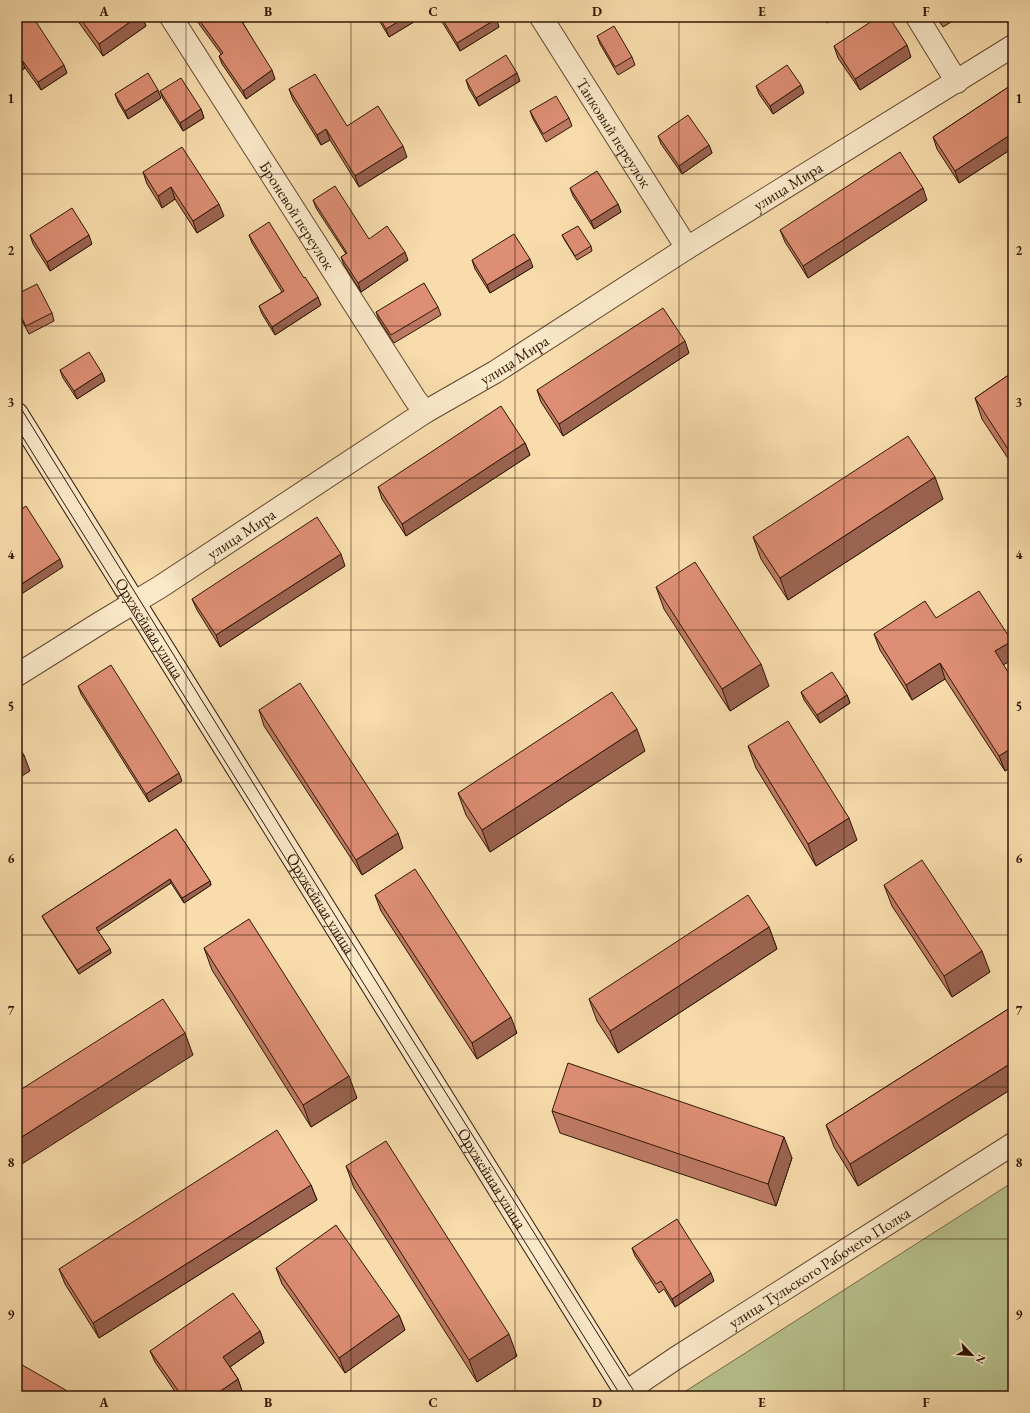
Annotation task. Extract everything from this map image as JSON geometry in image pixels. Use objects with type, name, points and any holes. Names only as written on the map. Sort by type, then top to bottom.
[{"type":"street","name":"Броневой переулок","points":[[171,17],[415,399],[425,412]]},
{"type":"street","name":"Танковый переулок","points":[[541,17],[687,248]]},
{"type":"street","points":[[917,17],[957,82]]},
{"type":"street","name":"улица Мира","points":[[17,675],[167,583],[425,412],[495,372],[687,248],[1013,46]]},
{"type":"street","name":"Оружейная улица","points":[[17,414],[627,1394]]},
{"type":"street","name":"улица Тульского Рабочего Полка","points":[[627,1394],[676,1358],[1013,1144]]},
{"type":"green space","points":[[1013,1182],[1013,1396],[678,1396]]},
{"type":"building","points":[[33,17],[64,65],[38,82],[22,60],[17,64],[17,26]]},
{"type":"building","points":[[79,17],[137,17],[99,44]]},
{"type":"building","points":[[197,17],[239,17],[272,70],[243,91],[219,56],[223,53]]},
{"type":"building","points":[[379,17],[406,17],[386,29]]},
{"type":"building","points":[[441,17],[495,17],[496,19],[457,43]]},
{"type":"building","points":[[878,17],[889,17],[907,45],[855,79],[834,46]]},
{"type":"building","points":[[614,26],[632,57],[615,67],[597,36]]},
{"type":"building","points":[[506,55],[517,73],[476,98],[466,80]]},
{"type":"building","points":[[787,65],[801,85],[770,106],[756,86]]},
{"type":"building","points":[[148,73],[158,90],[125,111],[115,94]]},
{"type":"building","points":[[315,74],[347,126],[378,106],[403,146],[355,176],[326,129],[317,135],[289,89]]},
{"type":"building","points":[[181,78],[201,109],[180,123],[160,91]]},
{"type":"building","points":[[1013,84],[1013,133],[955,171],[933,137]]},
{"type":"building","points":[[556,96],[569,118],[543,134],[530,111]]},
{"type":"building","points":[[688,115],[709,145],[679,166],[658,136]]},
{"type":"building","points":[[182,147],[219,204],[193,221],[171,187],[158,196],[143,172]]},
{"type":"building","points":[[900,152],[923,188],[803,266],[780,230]]},
{"type":"building","points":[[597,171],[618,204],[591,221],[570,188]]},
{"type":"building","points":[[335,186],[369,239],[387,226],[405,252],[358,283],[341,257],[347,253],[313,200]]},
{"type":"building","points":[[72,208],[89,235],[47,262],[30,235]]},
{"type":"building","points":[[269,222],[304,278],[305,277],[318,297],[272,327],[259,306],[284,291],[249,235]]},
{"type":"building","points":[[578,226],[591,246],[575,256],[562,235]]},
{"type":"building","points":[[514,234],[530,259],[487,285],[472,260]]},
{"type":"building","points":[[424,283],[438,307],[391,335],[376,312]]},
{"type":"building","points":[[37,284],[52,313],[26,326],[17,309],[17,294]]},
{"type":"building","points":[[663,308],[685,341],[559,424],[537,390]]},
{"type":"building","points":[[89,352],[102,373],[74,391],[60,370]]},
{"type":"building","points":[[1013,372],[1013,457],[975,398]]},
{"type":"building","points":[[501,406],[525,443],[402,524],[378,487]]},
{"type":"building","points":[[908,436],[935,477],[780,578],[753,537]]},
{"type":"building","points":[[26,506],[60,559],[17,587],[17,512]]},
{"type":"building","points":[[317,517],[341,554],[216,635],[192,599]]},
{"type":"building","points":[[695,562],[761,664],[722,689],[656,587]]},
{"type":"building","points":[[979,591],[1012,641],[995,651],[1013,680],[1013,747],[999,756],[940,663],[906,685],[874,634],[925,601],[936,618]]},
{"type":"building","points":[[111,665],[179,773],[146,794],[78,686]]},
{"type":"building","points":[[832,672],[847,695],[817,715],[801,692]]},
{"type":"building","points":[[300,683],[398,833],[356,860],[259,710]]},
{"type":"building","points":[[612,692],[637,729],[482,830],[458,793]]},
{"type":"building","points":[[788,721],[849,818],[808,844],[748,746]]},
{"type":"building","points":[[17,744],[24,755],[17,760]]},
{"type":"building","points":[[176,829],[210,881],[182,898],[170,879],[96,928],[110,949],[77,970],[42,916]]},
{"type":"building","points":[[922,860],[982,951],[944,976],[884,885]]},
{"type":"building","points":[[415,869],[511,1017],[472,1043],[375,895]]},
{"type":"building","points":[[748,895],[769,927],[610,1031],[589,999]]},
{"type":"building","points":[[249,919],[349,1076],[303,1105],[204,948]]},
{"type":"building","points":[[163,999],[185,1033],[17,1140],[17,1092]]},
{"type":"building","points":[[1013,1006],[1013,1062],[850,1164],[826,1125]]},
{"type":"building","points":[[568,1063],[784,1137],[768,1184],[552,1111]]},
{"type":"building","points":[[277,1130],[311,1185],[93,1323],[59,1269]]},
{"type":"building","points":[[386,1141],[509,1334],[469,1360],[346,1166]]},
{"type":"building","points":[[677,1219],[711,1273],[672,1299],[661,1281],[656,1284],[632,1248]]},
{"type":"building","points":[[336,1225],[399,1315],[339,1358],[276,1268]]},
{"type":"building","points":[[233,1293],[260,1331],[223,1357],[238,1379],[213,1396],[182,1396],[150,1351]]},
{"type":"building","points":[[17,1362],[76,1396],[17,1396]]},
{"type":"tram line","points":[[17,402],[398,1017],[637,1396]]},
{"type":"tram line","points":[[17,428],[621,1396]]}]
